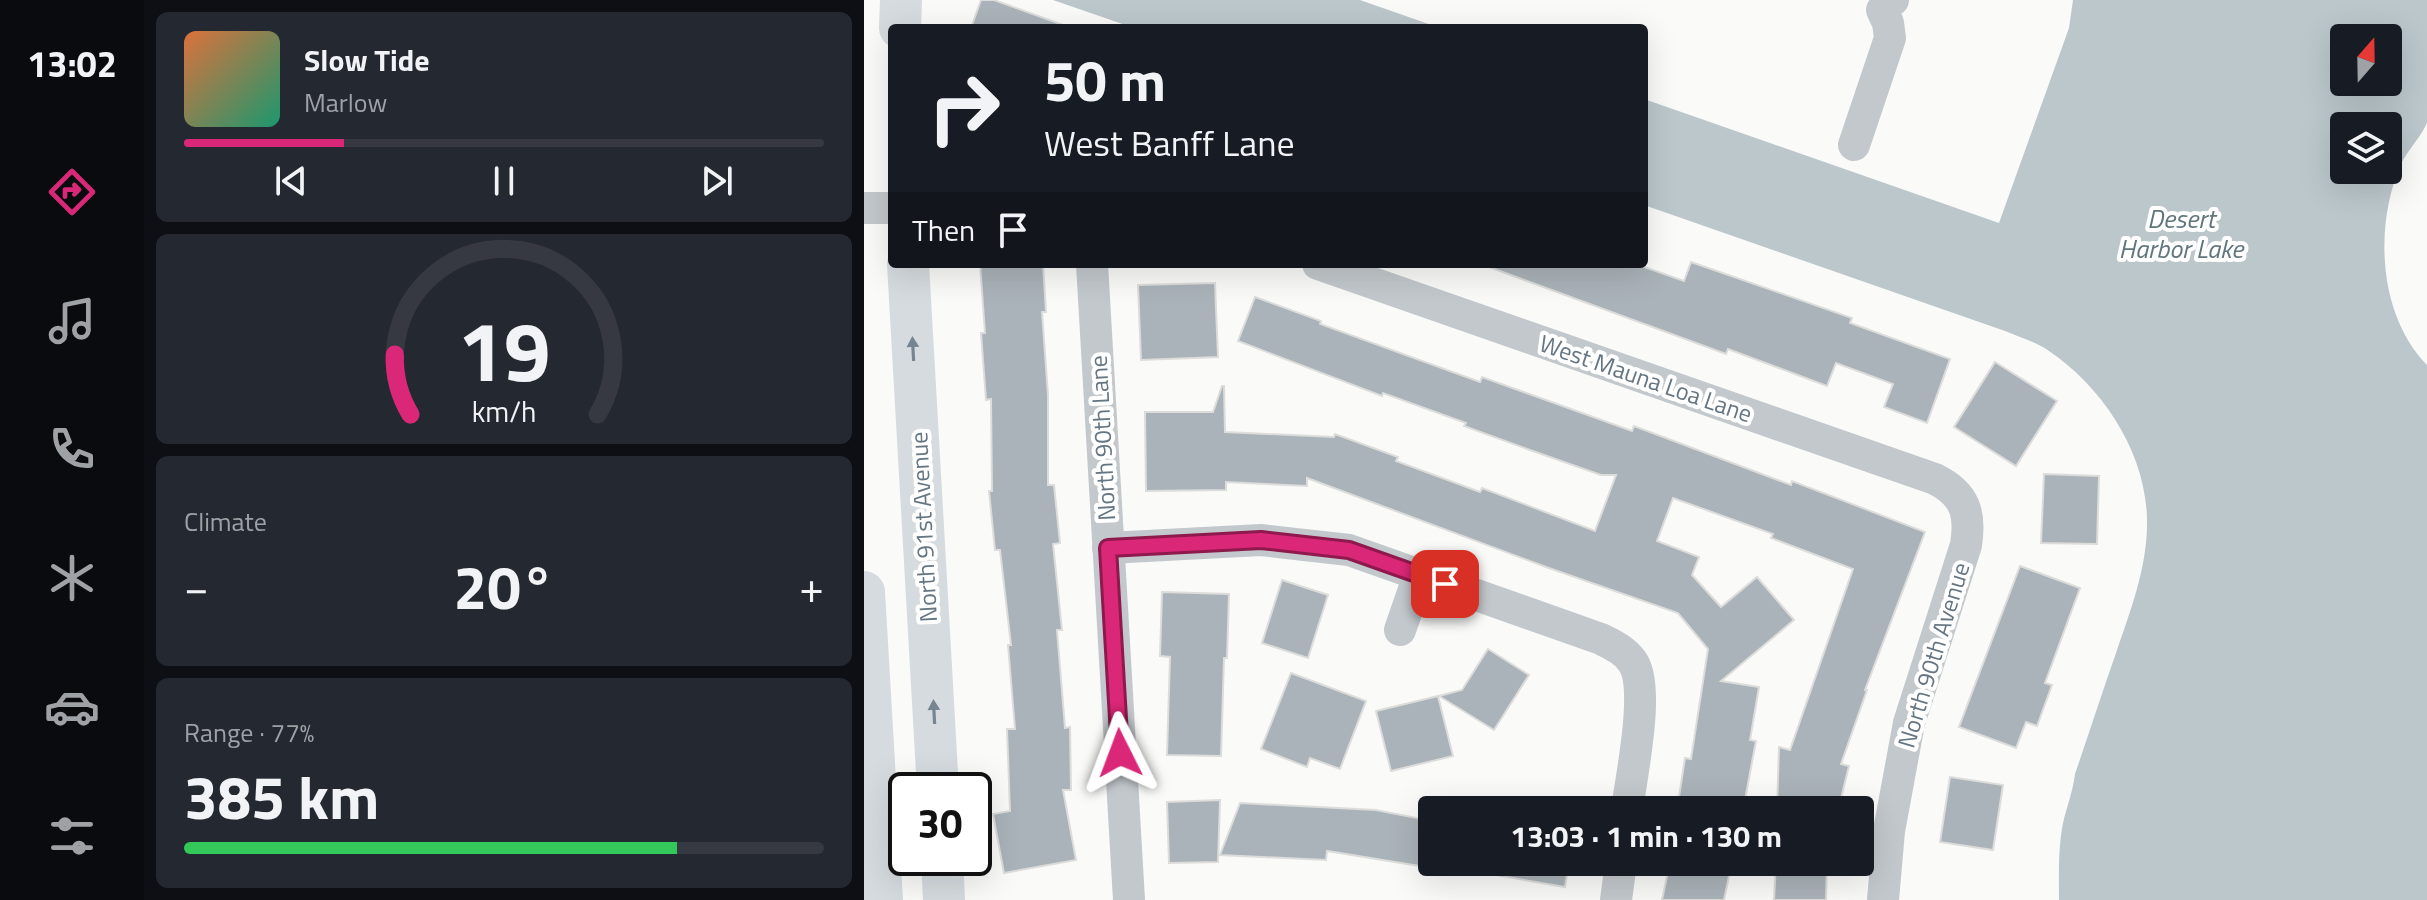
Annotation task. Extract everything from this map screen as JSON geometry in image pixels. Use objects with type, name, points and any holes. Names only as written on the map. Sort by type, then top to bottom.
[{"type":"main road","points":[[900,24],[901,0]]},
{"type":"main road","name":"North 91st Avenue","points":[[908,268],[937,772]]},
{"type":"main road","points":[[864,592],[882,900]]},
{"type":"main road","points":[[943,876],[944,900]]},
{"type":"street","points":[[1854,145],[1890,38],[1882,3]]},
{"type":"street","points":[[864,208],[888,208]]},
{"type":"street","name":"North 90th Lane","points":[[1092,268],[1129,900]]},
{"type":"street","name":"West Mauna Loa Lane","points":[[1329,268],[1935,479],[1956,493],[1964,505]]},
{"type":"street","name":"North 90th Avenue","points":[[1883,900],[1889,831],[1909,723],[1966,545],[1968,518],[1964,505]]},
{"type":"street","points":[[1108,548],[1261,540],[1349,550],[1601,639],[1619,648],[1634,662],[1640,678],[1641,698],[1629,796]]},
{"type":"street","points":[[1400,630],[1419,575]]},
{"type":"street","points":[[1616,900],[1619,876]]},
{"type":"water","points":[[1053,0],[1360,0],[1429,24],[1122,24]]},
{"type":"water","name":"Desert Harbor Lake","points":[[2073,0],[2427,0],[2427,122],[2423,131],[2402,162],[2402,112],[2330,112],[2330,184],[2394,184],[2384,241],[2390,296],[2398,321],[2427,365],[2427,900],[2059,900],[2063,823],[2075,774],[2127,622],[2144,557],[2147,524],[2145,499],[2131,449],[2119,426],[2088,384],[2069,366],[2033,342],[1648,206],[1648,100],[1999,223],[2069,28]]},
{"type":"building","points":[[981,0],[994,0],[1060,24],[972,24]]},
{"type":"building","points":[[1691,262],[1852,318],[1850,323],[1950,359],[1927,423],[1884,407],[1893,384],[1836,363],[1827,386],[1728,349],[1726,354],[1492,268],[1647,268],[1684,281]]},
{"type":"building","points":[[980,268],[1043,268],[1048,485],[1054,485],[1060,543],[1053,544],[1062,630],[1057,630],[1065,728],[1070,727],[1071,790],[1063,790],[1076,860],[1004,873],[993,814],[1010,811],[1007,729],[1015,729],[1008,645],[1011,645],[1000,550],[995,550],[989,491],[992,491],[991,399],[986,400],[981,333],[985,333]]},
{"type":"building","points":[[1215,283],[1218,357],[1141,360],[1138,285]]},
{"type":"building","points":[[1255,297],[1480,382],[1482,377],[1632,431],[1634,426],[1925,532],[1865,690],[1841,764],[1849,766],[1842,796],[1777,796],[1779,747],[1790,750],[1853,569],[1771,538],[1773,534],[1673,498],[1657,541],[1699,557],[1692,575],[1721,607],[1757,577],[1794,620],[1721,681],[1759,687],[1750,740],[1756,741],[1746,796],[1679,796],[1685,758],[1691,759],[1708,649],[1678,613],[1307,478],[1307,486],[1226,482],[1226,490],[1146,491],[1145,412],[1213,412],[1224,386],[1225,432],[1334,437],[1335,434],[1398,457],[1396,461],[1480,492],[1482,488],[1595,531],[1616,475],[1601,475],[1530,450],[1464,426],[1466,423],[1383,393],[1382,396],[1238,341]]},
{"type":"building","points":[[1995,362],[2057,401],[2016,466],[1954,427]]},
{"type":"building","points":[[2044,474],[2099,476],[2097,544],[2041,543]]},
{"type":"building","points":[[2020,566],[2080,588],[2045,683],[2052,685],[2037,726],[2026,722],[2016,748],[1959,727]]},
{"type":"building","points":[[1282,580],[1328,595],[1308,658],[1262,643]]},
{"type":"building","points":[[1162,592],[1229,594],[1221,756],[1167,755],[1170,657],[1160,656]]},
{"type":"building","points":[[1488,649],[1529,675],[1494,730],[1439,696],[1462,690]]},
{"type":"building","points":[[1291,673],[1366,701],[1340,769],[1310,758],[1307,767],[1261,749]]},
{"type":"building","points":[[1438,696],[1453,756],[1391,771],[1376,711]]},
{"type":"building","points":[[1950,777],[2003,785],[1993,850],[1940,842]]},
{"type":"building","points":[[1220,800],[1218,862],[1169,863],[1167,802]]},
{"type":"building","points":[[1240,803],[1376,810],[1418,818],[1418,866],[1327,851],[1326,860],[1220,855]]},
{"type":"building","points":[[1502,876],[1567,876],[1565,887]]},
{"type":"building","points":[[1667,876],[1729,876],[1724,900],[1662,900]]},
{"type":"building","points":[[1775,876],[1827,876],[1826,900],[1774,900]]},
{"type":"route","points":[[1120,753],[1108,548],[1261,540],[1349,550],[1445,584]]}]
